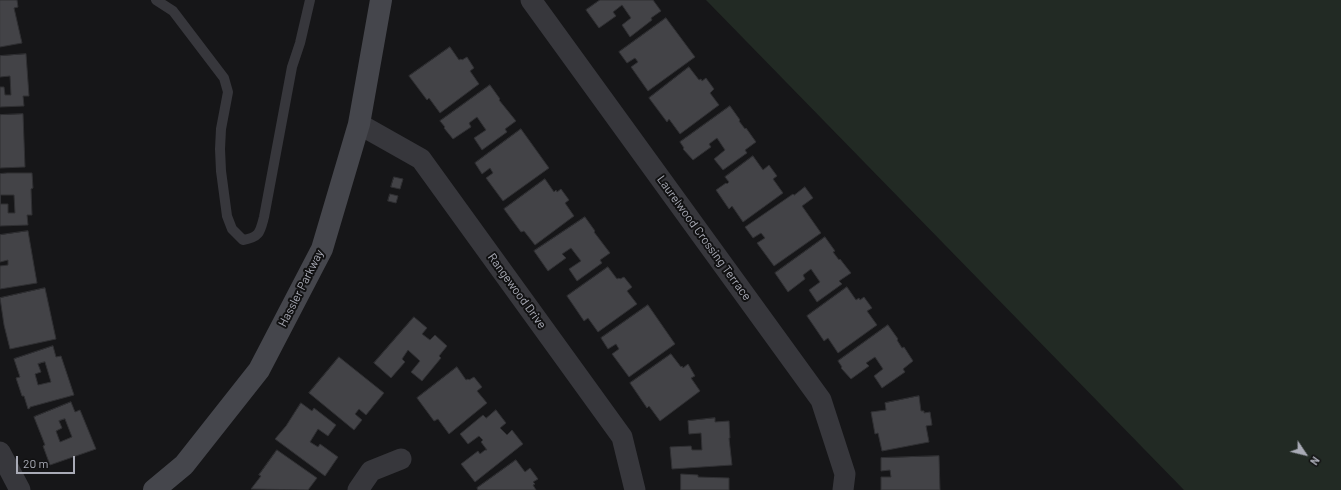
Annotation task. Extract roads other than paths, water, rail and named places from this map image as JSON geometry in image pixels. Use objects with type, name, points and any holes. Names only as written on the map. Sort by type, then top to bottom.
[{"type":"street","name":"Hassler Parkway","points":[[154,490],[184,465],[259,370],[322,249],[359,124],[381,0]]},
{"type":"street","name":"Laurelwood Crossing Terrace","points":[[531,0],[821,400],[845,474],[843,490]]},
{"type":"street","name":"Rangewood Drive","points":[[359,124],[421,159],[622,437],[635,490]]},
{"type":"street","points":[[0,452],[20,490]]},
{"type":"street","points":[[358,490],[370,471],[401,459]]},
{"type":"lane","points":[[156,0],[173,11],[224,78],[228,92],[221,129],[221,171],[227,216],[232,229],[243,240],[253,238],[260,230],[264,217],[292,66],[300,43],[310,0]]}]
